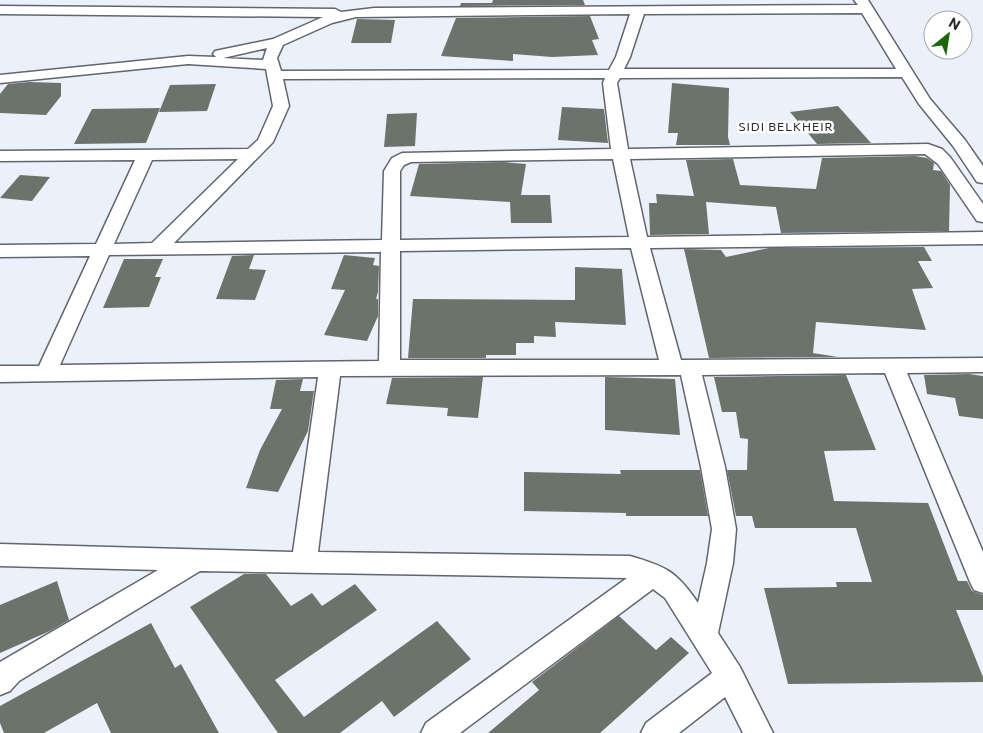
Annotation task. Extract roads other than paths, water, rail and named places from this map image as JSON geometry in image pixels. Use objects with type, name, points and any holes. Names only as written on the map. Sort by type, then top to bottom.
[{"type":"street","points":[[0,10],[236,6],[356,13],[604,6],[638,11],[864,5],[924,102],[959,142],[983,178]]},
{"type":"street","points":[[638,11],[623,57],[610,83],[620,153],[639,242],[713,467],[724,529],[720,563],[704,633]]},
{"type":"street","points":[[0,78],[188,60],[277,42],[327,20],[356,13]]},
{"type":"street","points":[[156,250],[264,142],[281,106],[270,58],[277,42]]},
{"type":"street","points":[[188,60],[273,70],[613,74],[906,72]]},
{"type":"street","points":[[389,368],[392,171],[398,162],[408,157],[928,149],[944,160],[983,217]]},
{"type":"street","points":[[46,374],[100,251],[146,154]]},
{"type":"street","points":[[0,156],[252,154]]},
{"type":"street","points":[[0,251],[983,238]]},
{"type":"street","points":[[0,374],[389,368],[983,365]]},
{"type":"street","points":[[893,366],[983,582]]},
{"type":"street","points":[[304,563],[330,369]]},
{"type":"street","points":[[0,554],[304,563],[630,567],[653,574],[674,590],[704,633],[730,676],[758,733]]},
{"type":"street","points":[[0,682],[9,672],[197,560]]},
{"type":"street","points":[[436,733],[653,574]]},
{"type":"street","points":[[656,733],[730,676]]},
{"type":"district","name":"SIDI BELKHEIR","points":[[786,127]]}]
